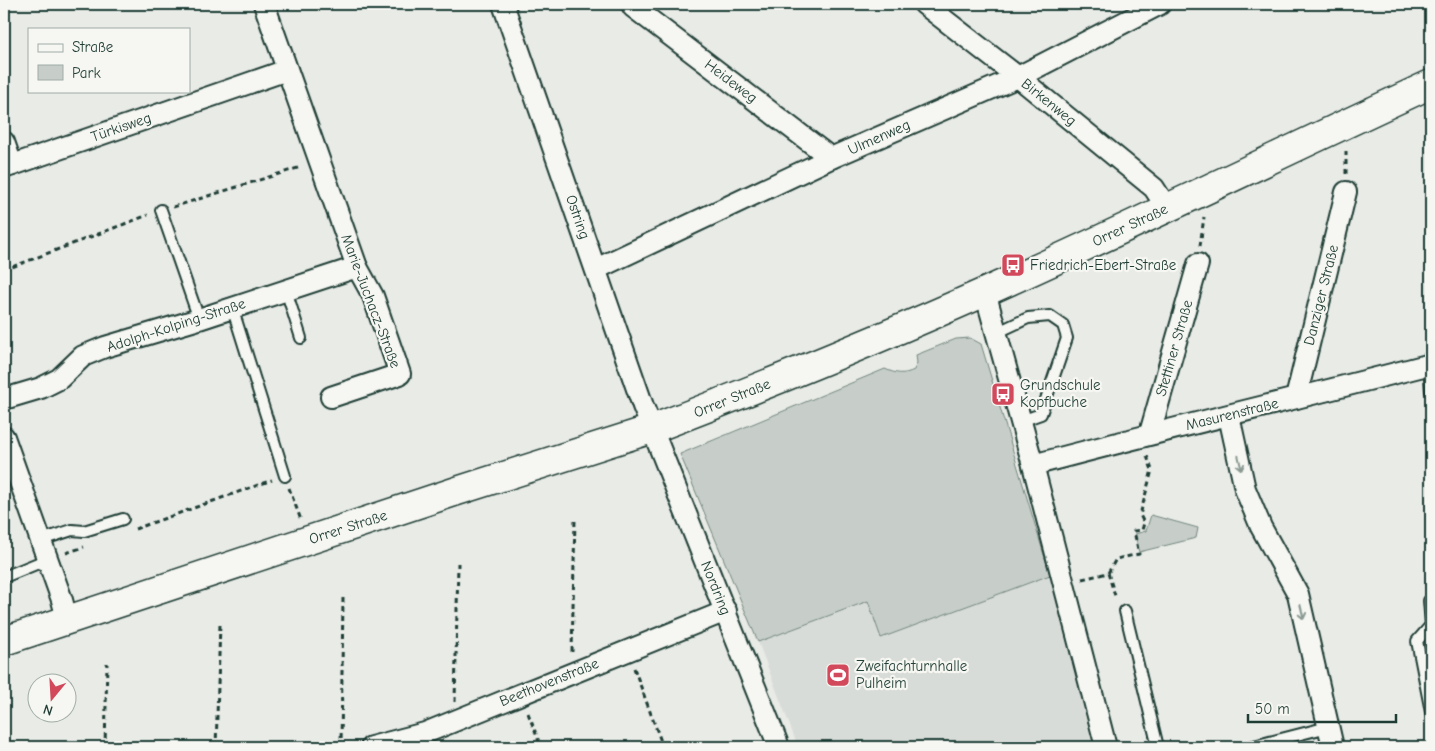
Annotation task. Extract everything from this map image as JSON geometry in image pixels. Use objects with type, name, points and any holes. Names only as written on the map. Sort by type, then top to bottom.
[{"type":"street","points":[[264,4],[287,70]]},
{"type":"street","name":"Ostring","points":[[504,4],[652,429]]},
{"type":"street","name":"Heideweg","points":[[632,4],[831,158]]},
{"type":"street","name":"Birkenweg","points":[[924,4],[1018,76],[1154,188],[1167,208]]},
{"type":"street","name":"Ulmenweg","points":[[596,269],[831,158],[1018,76],[1160,4]]},
{"type":"street","name":"Marie-Juchacz-Straße","points":[[287,70],[357,267],[373,296],[400,374],[331,397]]},
{"type":"street","name":"Türkisweg","points":[[8,167],[287,70]]},
{"type":"street","name":"Orrer Straße","points":[[4,640],[652,429],[819,364],[985,292],[1431,84]]},
{"type":"street","points":[[4,142],[8,167]]},
{"type":"street","name":"Danziger Straße","points":[[1296,398],[1346,192]]},
{"type":"street","name":"Stettiner Straße","points":[[1146,435],[1198,264]]},
{"type":"street","name":"Adolph-Kolping-Straße","points":[[4,399],[41,388],[59,379],[83,356],[105,347],[199,319],[357,267]]},
{"type":"street","points":[[985,292],[1033,465],[1106,747]]},
{"type":"street","name":"Masurenstraße","points":[[1033,465],[1430,364]]},
{"type":"street","points":[[1229,416],[1245,489],[1261,527],[1298,594],[1333,747]]},
{"type":"street","name":"Nordring","points":[[652,429],[779,747]]},
{"type":"street","points":[[4,437],[67,619]]},
{"type":"street","name":"Beethovenstraße","points":[[371,747],[425,740],[454,720],[726,612]]},
{"type":"lane","points":[[161,210],[199,319]]},
{"type":"lane","points":[[286,290],[301,338]]},
{"type":"lane","points":[[232,307],[285,476]]},
{"type":"lane","points":[[996,333],[1028,318],[1050,316],[1063,324],[1067,338],[1041,414],[1021,421]]},
{"type":"lane","points":[[1430,364],[1431,391]]},
{"type":"lane","points":[[41,540],[72,530],[84,532],[123,519]]},
{"type":"lane","points":[[4,577],[48,560]]},
{"type":"lane","points":[[1431,600],[1428,601],[1431,625],[1417,640],[1431,712]]},
{"type":"lane","points":[[1125,611],[1158,747]]},
{"type":"lane","points":[[1250,747],[1328,727]]},
{"type":"path","points":[[1346,146],[1346,192]]},
{"type":"path","points":[[1198,264],[1204,212]]},
{"type":"path","points":[[1063,585],[1108,573],[1116,559],[1139,554],[1134,531],[1142,530],[1144,523],[1140,515],[1152,470],[1146,435]]},
{"type":"path","points":[[130,530],[285,476]]},
{"type":"path","points":[[295,504],[302,523]]},
{"type":"path","points":[[572,673],[575,519]]},
{"type":"path","points":[[48,560],[84,547]]},
{"type":"path","points":[[454,720],[458,563]]},
{"type":"path","points":[[1108,573],[1117,601],[1125,611]]},
{"type":"path","points":[[341,747],[343,598]]},
{"type":"path","points":[[216,747],[220,624]]},
{"type":"path","points":[[628,650],[663,747]]},
{"type":"path","points":[[105,747],[107,662]]},
{"type":"path","points":[[521,693],[540,747]]},
{"type":"shaded area","points":[[1050,575],[1093,747],[798,747],[758,642],[868,601],[881,638]]},
{"type":"green space","points":[[970,338],[981,344],[1050,575],[881,638],[868,601],[758,642],[680,454],[885,369],[900,373],[910,372],[914,370],[917,363],[916,355],[956,339]]},
{"type":"green space","points":[[1151,515],[1198,528],[1196,538],[1139,552],[1135,534],[1146,531]]},
{"type":"place","name":"Friedrich-Ebert-Straße","points":[[1013,265]]},
{"type":"place","name":"Grundschule Kopfbuche","points":[[1003,394]]},
{"type":"place","name":"Zweifachturnhalle Pulheim","points":[[838,675]]}]
